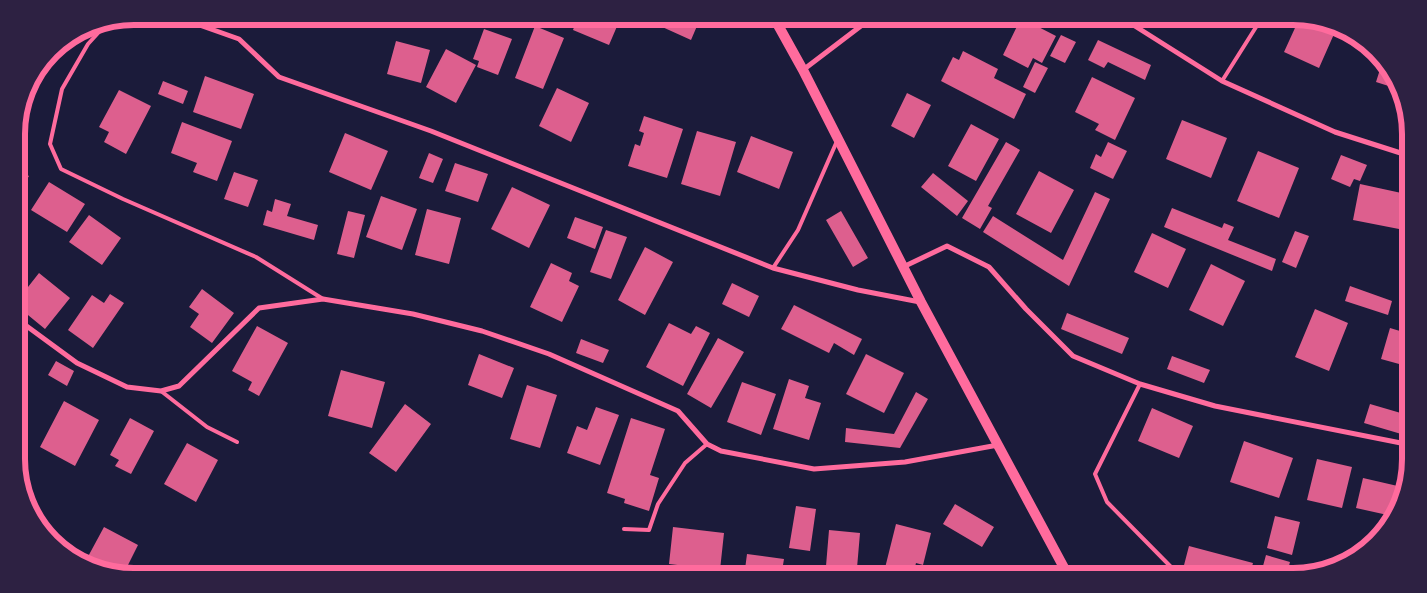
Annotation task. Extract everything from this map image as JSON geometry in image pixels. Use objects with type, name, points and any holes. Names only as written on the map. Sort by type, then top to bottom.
[{"type":"main road","points":[[778,25],[803,70],[837,141],[921,302],[1065,568]]},
{"type":"street","points":[[199,25],[239,39],[279,77],[431,131],[773,268],[858,290],[921,302]]},
{"type":"street","points":[[803,70],[862,25]]},
{"type":"street","points":[[1133,25],[1222,81],[1335,132],[1402,153]]},
{"type":"street","points":[[903,267],[947,246],[989,267],[1026,310],[1073,356],[1140,384],[1214,406],[1402,443]]},
{"type":"street","points":[[25,325],[77,363],[127,387],[161,391],[179,386],[259,308],[323,299],[412,314],[482,331],[549,354],[678,411],[707,444],[721,451],[814,469],[905,462],[998,445]]},
{"type":"lane","points":[[1222,81],[1257,25]]},
{"type":"lane","points":[[100,31],[88,44],[62,90],[50,144],[62,169],[123,199],[256,257],[323,299]]},
{"type":"lane","points":[[773,268],[798,230],[837,141]]},
{"type":"lane","points":[[1140,384],[1095,474],[1107,502],[1172,568]]},
{"type":"lane","points":[[161,391],[207,427],[237,442]]},
{"type":"lane","points":[[624,529],[648,530],[658,504],[685,463],[707,444]]},
{"type":"building","points":[[575,25],[618,25],[609,45],[573,30]]},
{"type":"building","points":[[658,25],[695,25],[697,26],[691,40]]},
{"type":"building","points":[[1018,25],[1035,25],[1056,36],[1042,63],[1033,58],[1028,68],[1003,55]]},
{"type":"building","points":[[1296,25],[1322,29],[1334,33],[1319,68],[1284,52]]},
{"type":"building","points":[[535,26],[564,38],[543,89],[515,78]]},
{"type":"building","points":[[484,29],[512,39],[498,75],[477,67],[479,61],[473,59]]},
{"type":"building","points":[[1061,35],[1076,42],[1065,63],[1050,56]]},
{"type":"building","points":[[1098,40],[1151,65],[1145,80],[1108,62],[1104,68],[1088,60]]},
{"type":"building","points":[[396,41],[430,50],[421,83],[387,74]]},
{"type":"building","points":[[446,49],[476,65],[456,103],[426,87]]},
{"type":"building","points":[[963,51],[998,69],[994,78],[1026,94],[1014,119],[941,81],[953,57],[959,60]]},
{"type":"building","points":[[1035,62],[1048,68],[1035,93],[1023,87]]},
{"type":"building","points":[[1380,68],[1391,87],[1376,82]]},
{"type":"building","points":[[205,76],[254,94],[241,129],[193,112]]},
{"type":"building","points":[[1092,77],[1135,98],[1115,140],[1095,130],[1099,124],[1075,112]]},
{"type":"building","points":[[163,81],[188,91],[183,104],[158,94]]},
{"type":"building","points":[[557,88],[589,103],[571,142],[539,126]]},
{"type":"building","points":[[119,90],[151,106],[126,154],[104,142],[109,132],[99,127]]},
{"type":"building","points":[[907,93],[931,105],[914,138],[891,126]]},
{"type":"building","points":[[644,116],[683,129],[667,178],[628,166],[635,144],[640,146],[644,133],[639,131]]},
{"type":"building","points":[[1182,120],[1227,138],[1211,178],[1166,159]]},
{"type":"building","points":[[182,122],[232,141],[217,181],[193,172],[197,163],[171,153]]},
{"type":"building","points":[[971,124],[999,139],[976,181],[948,166]]},
{"type":"building","points":[[697,131],[736,142],[720,196],[681,184]]},
{"type":"building","points":[[345,133],[388,151],[371,190],[329,172]]},
{"type":"building","points":[[751,136],[793,152],[779,189],[737,172]]},
{"type":"building","points":[[1006,142],[1020,150],[988,206],[992,208],[980,229],[962,218]]},
{"type":"building","points":[[1108,142],[1127,151],[1113,179],[1090,168],[1096,154],[1101,157]]},
{"type":"building","points":[[1258,151],[1299,168],[1279,218],[1237,201]]},
{"type":"building","points":[[429,153],[443,159],[433,183],[419,178]]},
{"type":"building","points":[[1341,155],[1367,165],[1360,181],[1354,179],[1350,187],[1331,179]]},
{"type":"building","points":[[455,163],[488,174],[478,202],[445,191]]},
{"type":"building","points":[[1039,171],[1074,190],[1051,233],[1016,214]]},
{"type":"building","points":[[234,172],[258,180],[248,207],[224,199]]},
{"type":"building","points":[[933,173],[968,201],[957,216],[921,187]]},
{"type":"building","points":[[25,174],[29,176],[25,183]]},
{"type":"building","points":[[49,182],[85,204],[67,232],[31,210]]},
{"type":"building","points":[[1360,184],[1402,193],[1402,214],[1399,229],[1353,220]]},
{"type":"building","points":[[512,187],[550,205],[529,248],[491,229]]},
{"type":"building","points":[[1095,192],[1110,199],[1069,286],[983,232],[993,216],[1063,260]]},
{"type":"building","points":[[381,196],[417,209],[402,250],[366,237]]},
{"type":"building","points":[[275,199],[291,204],[287,216],[318,225],[314,240],[263,225],[267,210],[272,212]]},
{"type":"building","points":[[1172,208],[1222,228],[1224,223],[1234,227],[1228,240],[1276,259],[1272,271],[1164,227]]},
{"type":"building","points":[[427,209],[461,218],[449,264],[415,255]]},
{"type":"building","points":[[348,211],[365,215],[354,258],[337,254]]},
{"type":"building","points":[[841,211],[868,258],[853,267],[826,220]]},
{"type":"building","points":[[89,215],[121,238],[102,265],[69,242]]},
{"type":"building","points":[[575,217],[603,227],[595,249],[567,238]]},
{"type":"building","points":[[606,230],[627,237],[611,279],[590,272]]},
{"type":"building","points":[[1295,231],[1309,236],[1296,268],[1282,262]]},
{"type":"building","points":[[1152,233],[1186,249],[1168,288],[1134,272]]},
{"type":"building","points":[[645,247],[673,262],[645,315],[618,300]]},
{"type":"building","points":[[551,263],[572,273],[569,281],[579,286],[562,322],[530,307]]},
{"type":"building","points":[[1211,264],[1245,281],[1223,326],[1189,310]]},
{"type":"building","points":[[39,273],[70,298],[45,329],[25,313],[25,291]]},
{"type":"building","points":[[732,283],[759,296],[749,317],[722,304]]},
{"type":"building","points":[[1350,286],[1392,301],[1388,315],[1345,301]]},
{"type":"building","points":[[202,289],[234,313],[212,343],[190,327],[199,314],[189,307]]},
{"type":"building","points":[[110,294],[124,303],[93,348],[68,330],[92,295],[104,303]]},
{"type":"building","points":[[794,305],[862,339],[854,355],[834,343],[829,353],[781,329]]},
{"type":"building","points":[[1315,309],[1348,323],[1329,371],[1295,357]]},
{"type":"building","points":[[1067,313],[1129,338],[1122,354],[1061,329]]},
{"type":"building","points":[[669,323],[691,334],[696,326],[710,333],[683,386],[646,367]]},
{"type":"building","points":[[257,326],[288,343],[259,396],[248,390],[252,382],[232,371]]},
{"type":"building","points":[[1390,328],[1402,332],[1402,365],[1381,359]]},
{"type":"building","points":[[718,338],[744,352],[711,408],[687,394]]},
{"type":"building","points":[[581,339],[609,350],[603,363],[576,353]]},
{"type":"building","points":[[479,354],[514,368],[502,398],[468,385]]},
{"type":"building","points":[[866,354],[904,373],[884,413],[846,394]]},
{"type":"building","points":[[1172,356],[1210,370],[1204,383],[1167,369]]},
{"type":"building","points":[[56,361],[74,371],[67,386],[48,375]]},
{"type":"building","points":[[341,370],[385,382],[372,428],[328,416]]},
{"type":"building","points":[[789,379],[809,386],[805,398],[821,403],[809,440],[773,429]]},
{"type":"building","points":[[742,382],[776,394],[761,435],[727,422]]},
{"type":"building","points":[[527,385],[557,395],[540,448],[510,439]]},
{"type":"building","points":[[916,392],[928,399],[900,448],[845,442],[846,428],[894,434]]},
{"type":"building","points":[[64,401],[99,420],[75,466],[40,447]]},
{"type":"building","points":[[405,404],[431,424],[396,472],[369,453]]},
{"type":"building","points":[[1370,404],[1402,413],[1402,434],[1364,423]]},
{"type":"building","points":[[596,407],[619,415],[600,465],[567,453],[577,426],[587,430]]},
{"type":"building","points":[[1152,408],[1193,426],[1179,458],[1138,441]]},
{"type":"building","points":[[130,418],[154,431],[131,474],[115,466],[119,460],[110,455]]},
{"type":"building","points":[[631,418],[665,429],[650,475],[659,478],[649,511],[624,503],[625,499],[607,493]]},
{"type":"building","points":[[1244,441],[1293,458],[1279,498],[1230,482]]},
{"type":"building","points":[[187,443],[218,460],[196,502],[164,484]]},
{"type":"building","points":[[1317,459],[1352,467],[1342,508],[1307,500]]},
{"type":"building","points":[[1363,478],[1398,486],[1387,515],[1356,508]]},
{"type":"building","points":[[955,504],[994,527],[982,547],[943,524]]},
{"type":"building","points":[[796,506],[816,509],[810,551],[789,548]]},
{"type":"building","points":[[1275,516],[1300,522],[1292,555],[1267,548]]},
{"type":"building","points":[[896,524],[931,533],[923,565],[916,563],[915,568],[885,568]]},
{"type":"building","points":[[104,527],[138,545],[127,568],[105,564],[87,558]]},
{"type":"building","points":[[673,527],[724,533],[720,568],[669,564]]},
{"type":"building","points":[[829,530],[860,533],[857,568],[826,566]]},
{"type":"building","points":[[1189,546],[1253,563],[1252,568],[1183,568]]},
{"type":"building","points":[[747,554],[784,559],[782,568],[745,568]]},
{"type":"building","points":[[1266,555],[1290,562],[1288,568],[1262,568]]}]
